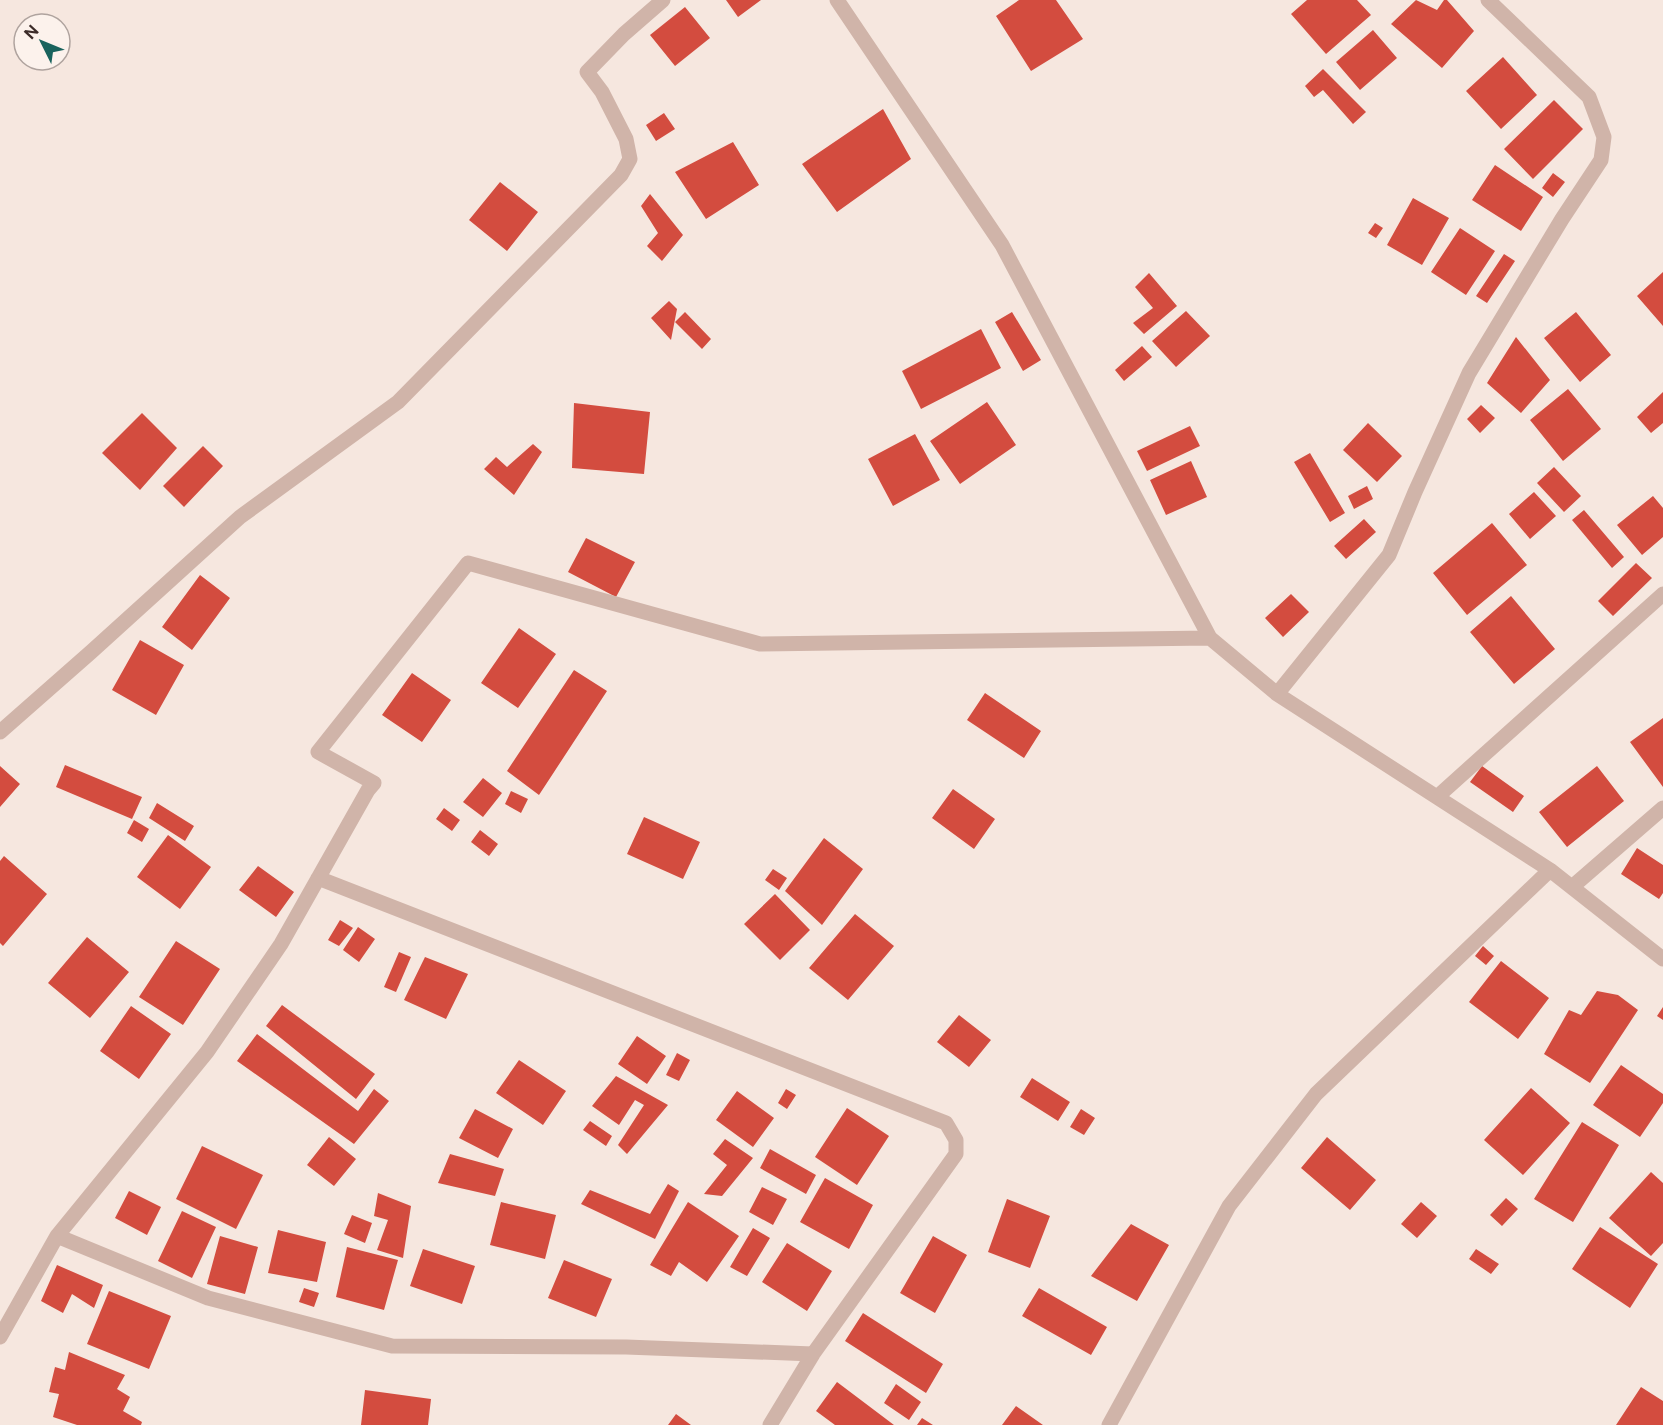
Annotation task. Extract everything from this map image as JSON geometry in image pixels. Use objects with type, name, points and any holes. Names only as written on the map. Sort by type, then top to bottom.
[{"type":"street","points":[[0,732],[240,517],[398,402],[621,175],[630,159],[626,139],[602,92],[587,72],[624,34],[663,0]]},
{"type":"street","points":[[837,0],[1002,245],[1210,638],[1277,694],[1550,870],[1663,959]]},
{"type":"street","points":[[1277,694],[1389,555],[1468,373],[1562,219],[1601,160],[1604,137],[1589,96],[1494,1]]},
{"type":"street","points":[[0,1337],[57,1236],[207,1052],[281,944],[374,783],[318,752],[468,563],[760,644],[1210,638]]},
{"type":"street","points":[[1437,797],[1663,594]]},
{"type":"street","points":[[1572,888],[1663,808]]},
{"type":"street","points":[[1109,1425],[1229,1206],[1316,1094],[1550,870]]},
{"type":"street","points":[[318,878],[946,1124],[956,1140],[956,1154],[813,1354],[770,1425]]},
{"type":"street","points":[[57,1236],[208,1298],[392,1346],[626,1347],[813,1354]]},
{"type":"building","points":[[726,0],[761,0],[738,17]]},
{"type":"building","points":[[1019,0],[1056,0],[1083,39],[1031,71],[996,16]]},
{"type":"building","points":[[1307,0],[1357,0],[1371,15],[1326,54],[1291,14]]},
{"type":"building","points":[[1416,0],[1437,10],[1444,0],[1447,0],[1474,31],[1442,68],[1391,24]]},
{"type":"building","points":[[685,7],[710,38],[675,66],[650,35]]},
{"type":"building","points":[[1373,30],[1397,58],[1360,90],[1336,62]]},
{"type":"building","points":[[1503,57],[1537,95],[1501,129],[1466,91]]},
{"type":"building","points":[[1323,69],[1366,112],[1353,124],[1323,90],[1314,97],[1305,86]]},
{"type":"building","points":[[1554,100],[1583,129],[1533,179],[1504,149]]},
{"type":"building","points":[[883,109],[911,159],[837,212],[802,164]]},
{"type":"building","points":[[664,113],[675,129],[656,141],[646,125]]},
{"type":"building","points":[[733,142],[759,185],[706,219],[675,172]]},
{"type":"building","points":[[1495,165],[1543,197],[1521,231],[1472,200]]},
{"type":"building","points":[[1553,173],[1565,182],[1553,197],[1542,188]]},
{"type":"building","points":[[500,182],[538,212],[507,251],[469,220]]},
{"type":"building","points":[[650,194],[683,235],[662,261],[647,246],[658,233],[641,206]]},
{"type":"building","points":[[1413,198],[1449,218],[1422,265],[1387,245]]},
{"type":"building","points":[[1375,223],[1383,228],[1376,238],[1368,233]]},
{"type":"building","points":[[1460,228],[1495,251],[1466,295],[1431,272]]},
{"type":"building","points":[[1504,254],[1515,261],[1487,303],[1476,296]]},
{"type":"building","points":[[1663,272],[1663,326],[1637,296]]},
{"type":"building","points":[[1149,273],[1177,306],[1144,334],[1133,323],[1153,308],[1135,287]]},
{"type":"building","points":[[669,301],[677,309],[671,340],[651,318]]},
{"type":"building","points":[[1186,311],[1210,336],[1176,367],[1152,341]]},
{"type":"building","points":[[685,312],[711,339],[702,349],[675,322]]},
{"type":"building","points":[[1012,312],[1041,360],[1023,371],[995,322]]},
{"type":"building","points":[[1576,312],[1611,355],[1580,382],[1544,338]]},
{"type":"building","points":[[981,329],[1001,368],[921,409],[902,371]]},
{"type":"building","points":[[1516,337],[1550,380],[1521,413],[1487,383]]},
{"type":"building","points":[[1142,346],[1152,357],[1124,381],[1115,370]]},
{"type":"building","points":[[1568,389],[1601,429],[1563,461],[1530,420]]},
{"type":"building","points":[[1663,392],[1663,423],[1651,433],[1637,417]]},
{"type":"building","points":[[987,402],[1016,445],[960,484],[930,441]]},
{"type":"building","points":[[574,403],[650,412],[644,474],[572,468]]},
{"type":"building","points":[[1481,405],[1495,418],[1480,433],[1467,419]]},
{"type":"building","points":[[142,413],[177,448],[140,490],[102,453]]},
{"type":"building","points":[[1368,423],[1402,456],[1377,482],[1343,450]]},
{"type":"building","points":[[1190,426],[1200,446],[1147,471],[1137,451]]},
{"type":"building","points":[[915,434],[940,480],[893,506],[868,459]]},
{"type":"building","points":[[533,444],[542,452],[514,495],[484,469],[496,457],[507,467]]},
{"type":"building","points":[[203,446],[223,466],[184,507],[163,486]]},
{"type":"building","points":[[1310,453],[1345,513],[1330,522],[1294,462]]},
{"type":"building","points":[[1191,461],[1207,497],[1166,515],[1150,480]]},
{"type":"building","points":[[1554,467],[1581,496],[1564,512],[1537,483]]},
{"type":"building","points":[[1367,486],[1373,499],[1354,509],[1348,496]]},
{"type":"building","points":[[1534,492],[1556,516],[1530,539],[1509,514]]},
{"type":"building","points":[[1653,496],[1663,508],[1663,537],[1642,555],[1617,525]]},
{"type":"building","points":[[1584,510],[1624,557],[1612,568],[1572,520]]},
{"type":"building","points":[[1364,519],[1376,532],[1346,559],[1334,546]]},
{"type":"building","points":[[1492,523],[1527,565],[1467,615],[1433,573]]},
{"type":"building","points":[[586,538],[635,562],[616,597],[568,572]]},
{"type":"building","points":[[1636,563],[1652,578],[1613,616],[1598,601]]},
{"type":"building","points":[[200,575],[230,598],[192,650],[162,627]]},
{"type":"building","points":[[1291,594],[1309,612],[1283,637],[1265,618]]},
{"type":"building","points":[[1511,596],[1555,649],[1514,684],[1470,632]]},
{"type":"building","points":[[519,628],[556,654],[518,708],[481,683]]},
{"type":"building","points":[[140,640],[184,665],[156,715],[112,690]]},
{"type":"building","points":[[574,670],[607,691],[539,795],[507,771]]},
{"type":"building","points":[[412,673],[451,700],[422,742],[382,715]]},
{"type":"building","points":[[985,693],[1041,731],[1024,758],[967,720]]},
{"type":"building","points":[[1663,718],[1663,787],[1630,742]]},
{"type":"building","points":[[65,765],[142,797],[132,819],[56,787]]},
{"type":"building","points":[[0,766],[20,784],[0,807]]},
{"type":"building","points":[[1482,766],[1524,796],[1513,812],[1470,782]]},
{"type":"building","points":[[1597,766],[1624,801],[1567,847],[1539,812]]},
{"type":"building","points":[[483,778],[502,793],[483,817],[463,802]]},
{"type":"building","points":[[953,789],[995,819],[974,849],[932,818]]},
{"type":"building","points":[[511,791],[528,799],[521,813],[505,804]]},
{"type":"building","points":[[157,803],[194,826],[185,841],[149,818]]},
{"type":"building","points":[[444,808],[460,820],[452,831],[436,819]]},
{"type":"building","points":[[644,817],[700,842],[683,879],[627,854]]},
{"type":"building","points":[[134,820],[149,829],[142,842],[127,833]]},
{"type":"building","points":[[480,830],[498,844],[489,856],[471,842]]},
{"type":"building","points":[[168,835],[211,867],[180,909],[137,877]]},
{"type":"building","points":[[824,838],[863,869],[822,925],[785,891]]},
{"type":"building","points":[[1637,848],[1663,865],[1663,893],[1659,899],[1621,874]]},
{"type":"building","points":[[4,856],[47,894],[3,946],[0,943],[0,861]]},
{"type":"building","points":[[258,866],[294,892],[276,917],[239,890]]},
{"type":"building","points":[[773,869],[787,878],[779,890],[765,880]]},
{"type":"building","points":[[775,894],[810,930],[780,960],[744,924]]},
{"type":"building","points":[[855,914],[894,946],[848,1000],[809,968]]},
{"type":"building","points":[[340,920],[353,928],[339,946],[328,940]]},
{"type":"building","points":[[358,927],[375,939],[359,962],[343,950]]},
{"type":"building","points":[[87,937],[129,972],[90,1018],[48,983]]},
{"type":"building","points":[[176,941],[220,969],[183,1025],[139,997]]},
{"type":"building","points":[[1483,946],[1494,956],[1486,965],[1475,956]]},
{"type":"building","points":[[399,952],[411,957],[396,992],[384,987]]},
{"type":"building","points":[[425,957],[468,974],[446,1019],[404,1000]]},
{"type":"building","points":[[1501,961],[1549,998],[1518,1039],[1469,1002]]},
{"type":"building","points":[[1597,991],[1618,995],[1638,1010],[1590,1083],[1544,1054],[1569,1010],[1581,1015]]},
{"type":"building","points":[[282,1005],[375,1074],[356,1099],[266,1026]]},
{"type":"building","points":[[131,1006],[171,1034],[139,1079],[100,1051]]},
{"type":"building","points":[[1663,1007],[1663,1020],[1657,1016]]},
{"type":"building","points":[[959,1015],[991,1040],[969,1067],[937,1042]]},
{"type":"building","points":[[257,1034],[358,1111],[374,1089],[389,1101],[354,1144],[237,1061]]},
{"type":"building","points":[[637,1036],[666,1056],[647,1084],[618,1064]]},
{"type":"building","points":[[677,1053],[690,1060],[679,1081],[666,1075]]},
{"type":"building","points":[[519,1060],[566,1091],[543,1125],[496,1093]]},
{"type":"building","points":[[1621,1065],[1663,1094],[1663,1103],[1640,1137],[1593,1105]]},
{"type":"building","points":[[616,1076],[668,1105],[627,1154],[618,1145],[644,1105],[635,1100],[619,1125],[592,1106]]},
{"type":"building","points":[[1032,1078],[1070,1102],[1058,1121],[1020,1097]]},
{"type":"building","points":[[1531,1088],[1570,1123],[1523,1175],[1484,1140]]},
{"type":"building","points":[[786,1089],[796,1095],[787,1109],[778,1103]]},
{"type":"building","points":[[737,1091],[774,1118],[753,1147],[716,1120]]},
{"type":"building","points":[[847,1108],[889,1136],[857,1185],[815,1157]]},
{"type":"building","points":[[475,1109],[513,1129],[498,1158],[459,1138]]},
{"type":"building","points":[[1081,1109],[1095,1118],[1084,1135],[1070,1127]]},
{"type":"building","points":[[590,1121],[612,1136],[606,1146],[583,1130]]},
{"type":"building","points":[[1582,1122],[1619,1145],[1573,1222],[1534,1199]]},
{"type":"building","points":[[329,1137],[356,1159],[334,1186],[307,1165]]},
{"type":"building","points":[[1327,1137],[1376,1180],[1350,1210],[1301,1168]]},
{"type":"building","points":[[725,1139],[753,1158],[722,1196],[704,1194],[727,1165],[713,1154]]},
{"type":"building","points":[[202,1146],[263,1175],[236,1229],[176,1199]]},
{"type":"building","points":[[770,1149],[816,1175],[806,1194],[760,1168]]},
{"type":"building","points":[[450,1154],[504,1169],[495,1196],[438,1183]]},
{"type":"building","points":[[1651,1172],[1663,1183],[1663,1243],[1651,1256],[1609,1218]]},
{"type":"building","points":[[825,1178],[873,1205],[849,1249],[800,1222]]},
{"type":"building","points":[[668,1184],[679,1191],[655,1239],[581,1204],[590,1190],[650,1214]]},
{"type":"building","points":[[762,1187],[787,1199],[773,1225],[749,1212]]},
{"type":"building","points":[[129,1191],[161,1207],[147,1235],[115,1218]]},
{"type":"building","points":[[378,1193],[411,1206],[403,1258],[377,1250],[388,1220],[374,1216]]},
{"type":"building","points":[[1506,1198],[1518,1209],[1502,1226],[1490,1215]]},
{"type":"building","points":[[1007,1199],[1050,1216],[1030,1268],[988,1252]]},
{"type":"building","points":[[501,1202],[556,1215],[545,1259],[490,1245]]},
{"type":"building","points":[[688,1202],[739,1236],[707,1282],[679,1262],[671,1276],[650,1265]]},
{"type":"building","points":[[1421,1202],[1437,1216],[1417,1238],[1401,1224]]},
{"type":"building","points":[[182,1211],[216,1227],[192,1278],[158,1261]]},
{"type":"building","points":[[352,1215],[372,1223],[365,1243],[344,1234]]},
{"type":"building","points":[[1131,1224],[1169,1245],[1137,1301],[1091,1276]]},
{"type":"building","points":[[1600,1227],[1658,1264],[1630,1308],[1572,1269]]},
{"type":"building","points":[[753,1228],[770,1238],[747,1276],[730,1267]]},
{"type":"building","points":[[278,1230],[326,1242],[317,1282],[268,1273]]},
{"type":"building","points":[[220,1236],[258,1247],[245,1294],[207,1284]]},
{"type":"building","points":[[933,1236],[967,1255],[935,1313],[900,1293]]},
{"type":"building","points":[[787,1243],[832,1271],[807,1311],[762,1282]]},
{"type":"building","points":[[347,1247],[398,1260],[384,1310],[336,1297]]},
{"type":"building","points":[[423,1249],[475,1266],[462,1304],[410,1286]]},
{"type":"building","points":[[1476,1249],[1499,1264],[1491,1274],[1469,1259]]},
{"type":"building","points":[[564,1260],[612,1279],[596,1317],[548,1298]]},
{"type":"building","points":[[57,1265],[103,1285],[94,1308],[72,1294],[63,1313],[41,1301]]},
{"type":"building","points":[[304,1288],[319,1293],[314,1307],[299,1302]]},
{"type":"building","points":[[1039,1288],[1107,1327],[1091,1355],[1022,1316]]},
{"type":"building","points":[[109,1291],[171,1316],[149,1369],[87,1344]]},
{"type":"building","points":[[863,1313],[943,1364],[926,1393],[845,1341]]},
{"type":"building","points":[[69,1352],[125,1375],[117,1389],[130,1397],[123,1411],[142,1422],[141,1425],[77,1425],[53,1417],[59,1394],[49,1392],[55,1367],[65,1370]]},
{"type":"building","points":[[837,1382],[894,1425],[835,1425],[816,1411]]},
{"type":"building","points":[[896,1384],[921,1402],[909,1420],[884,1403]]},
{"type":"building","points":[[1641,1387],[1663,1401],[1663,1425],[1616,1425]]},
{"type":"building","points":[[365,1390],[431,1399],[428,1425],[361,1425]]},
{"type":"building","points":[[1016,1406],[1043,1425],[1002,1425]]},
{"type":"building","points":[[676,1414],[691,1425],[668,1425]]},
{"type":"building","points":[[922,1418],[933,1425],[917,1425]]}]
